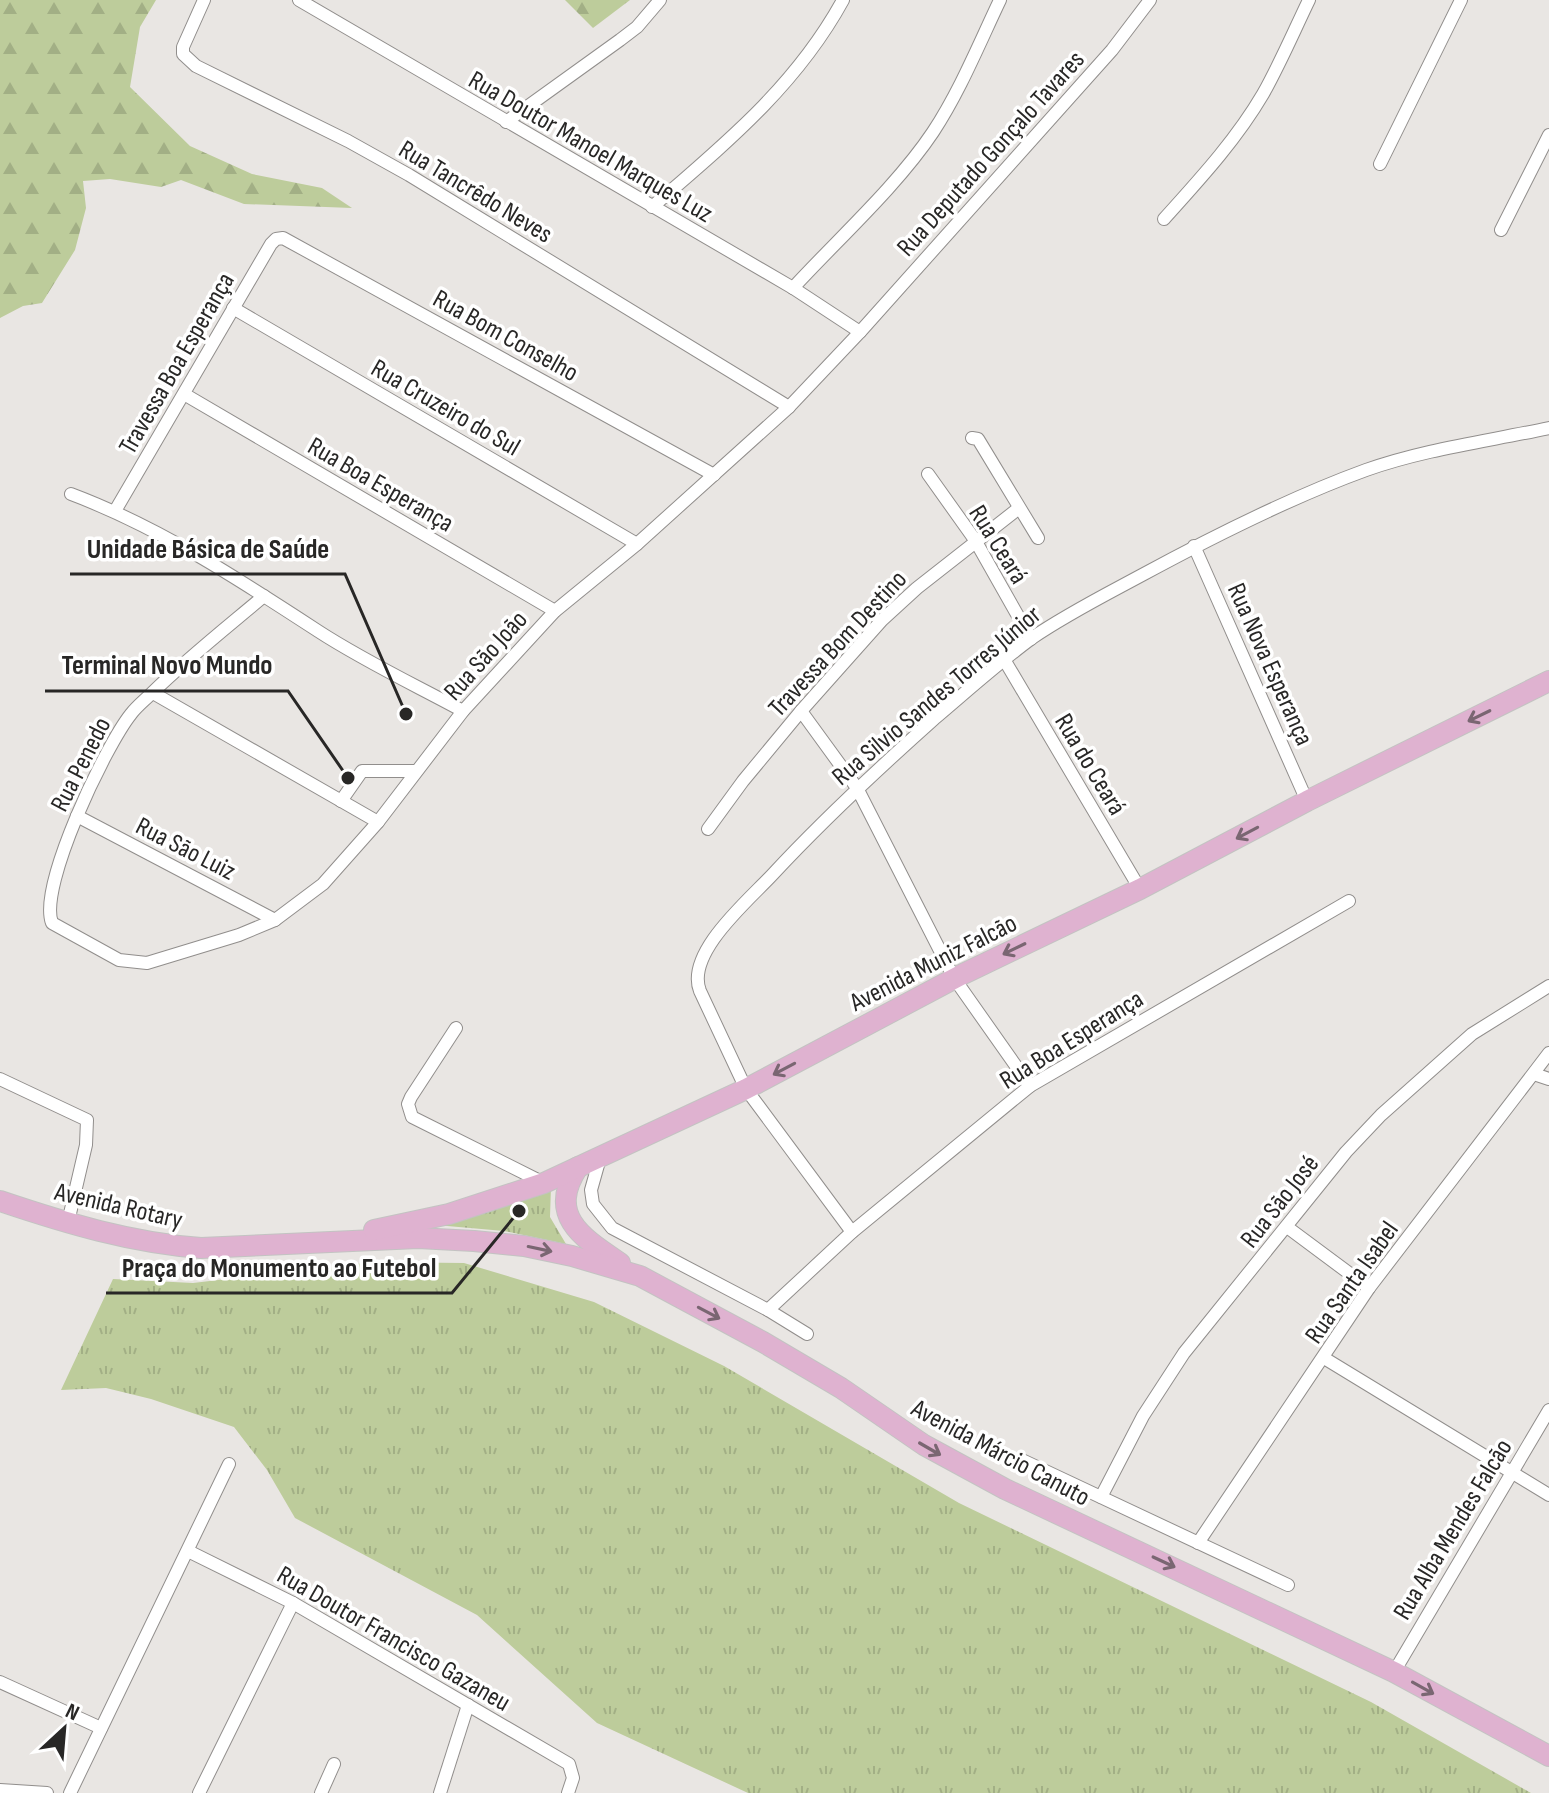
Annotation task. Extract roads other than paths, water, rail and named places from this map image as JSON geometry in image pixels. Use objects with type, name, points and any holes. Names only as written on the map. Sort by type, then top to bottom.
[{"type":"main road","name":"Avenida Muniz Falcão","points":[[323,1241],[449,1214],[544,1183],[746,1089],[954,978],[1140,889],[1307,801],[1549,681]]},
{"type":"main road","points":[[578,1167],[565,1200],[572,1223],[581,1235],[640,1276]]},
{"type":"main road","name":"Avenida Rotary","points":[[0,1201],[68,1222],[170,1246],[201,1248],[323,1241]]},
{"type":"main road","name":"Avenida Márcio Canuto","points":[[323,1241],[418,1238],[524,1246],[640,1276],[764,1343],[841,1388],[924,1445],[1005,1489],[1394,1672],[1549,1756]]},
{"type":"street","name":"Rua Tancrêdo Neves","points":[[204,0],[183,47],[183,54],[196,66],[348,141],[409,175],[789,407]]},
{"type":"street","name":"Rua Doutor Manoel Marques Luz","points":[[299,0],[793,288],[860,332]]},
{"type":"street","points":[[506,122],[628,34],[660,0]]},
{"type":"street","points":[[652,207],[725,144],[788,82],[810,54],[843,0]]},
{"type":"street","points":[[793,288],[909,163],[933,132],[1000,0]]},
{"type":"street","name":"Rua Deputado Gonçalo Tavares","points":[[860,332],[1112,50],[1150,0]]},
{"type":"street","points":[[1164,219],[1210,169],[1240,130],[1264,93],[1309,0]]},
{"type":"street","points":[[1380,164],[1461,0]]},
{"type":"street","points":[[1501,230],[1549,135]]},
{"type":"street","name":"Travessa Boa Esperança","points":[[115,511],[276,239]]},
{"type":"street","name":"Rua Bom Conselho","points":[[276,239],[291,240],[714,475]]},
{"type":"street","name":"Rua Cruzeiro do Sul","points":[[233,308],[637,544]]},
{"type":"street","name":"Rua São João","points":[[48,914],[52,923],[119,960],[138,965],[239,935],[275,920],[323,884],[378,822],[463,711],[555,611],[637,544],[789,407],[860,332]]},
{"type":"street","name":"Rua Boa Esperança","points":[[184,394],[555,611]]},
{"type":"street","name":"Rua Silvio Sandes Torres Júnior","points":[[852,1232],[746,1089],[697,982],[699,963],[718,933],[816,827],[857,788],[1031,639],[1068,614],[1194,546],[1369,469],[1424,454],[1549,428]]},
{"type":"street","points":[[972,438],[978,439],[1038,538]]},
{"type":"street","name":"Rua Ceará","points":[[928,474],[975,540],[1031,639]]},
{"type":"street","points":[[71,494],[115,511],[264,596],[320,632],[463,711]]},
{"type":"street","name":"Travessa Bom Destino","points":[[708,829],[801,711],[882,620],[975,540],[1019,508]]},
{"type":"street","name":"Rua Nova Esperança","points":[[1194,546],[1223,625],[1307,801]]},
{"type":"street","name":"Rua Penedo","points":[[48,914],[54,879],[77,816],[129,716],[168,676],[264,596]]},
{"type":"street","name":"Rua do Ceará","points":[[1005,661],[1140,889]]},
{"type":"street","points":[[153,693],[378,822]]},
{"type":"street","points":[[801,711],[857,788],[954,978],[1030,1086]]},
{"type":"street","points":[[341,801],[362,771],[416,771]]},
{"type":"street","name":"Rua São Luiz","points":[[77,816],[275,920]]},
{"type":"street","name":"Rua Boa Esperança","points":[[768,1310],[852,1232],[1030,1086],[1349,901]]},
{"type":"street","name":"Rua São José","points":[[1101,1497],[1143,1416],[1168,1377],[1346,1152],[1381,1115],[1472,1034],[1549,986]]},
{"type":"street","points":[[456,1028],[411,1097],[408,1104],[412,1117],[544,1183]]},
{"type":"street","name":"Rua Santa Isabel","points":[[1198,1543],[1369,1288],[1549,1053]]},
{"type":"street","points":[[1534,1074],[1549,1079]]},
{"type":"street","points":[[0,1079],[87,1120],[86,1145],[68,1222]]},
{"type":"street","points":[[601,1155],[591,1190],[593,1204],[612,1228],[768,1310],[807,1334]]},
{"type":"street","points":[[1287,1227],[1369,1288]]},
{"type":"street","points":[[1324,1358],[1549,1495]]},
{"type":"street","name":"Rua Alba Mendes Falcão","points":[[1394,1672],[1549,1410]]},
{"type":"street","points":[[1022,1460],[1288,1585]]},
{"type":"street","points":[[70,1793],[229,1464]]},
{"type":"street","name":"Rua Doutor Francisco Gazaneu","points":[[188,1551],[293,1603],[569,1764],[573,1771],[568,1793]]},
{"type":"street","points":[[199,1793],[293,1603]]},
{"type":"street","points":[[0,1682],[101,1728]]},
{"type":"street","points":[[440,1793],[468,1705]]},
{"type":"street","points":[[321,1793],[334,1764]]},
{"type":"street","points":[[0,1790],[47,1793]]},
{"type":"place","name":"Unidade Básica de Saúde","points":[[406,714]]},
{"type":"place","name":"Terminal Novo Mundo","points":[[348,778]]},
{"type":"place","name":"Praça do Monumento ao Futebol","points":[[519,1211]]}]
